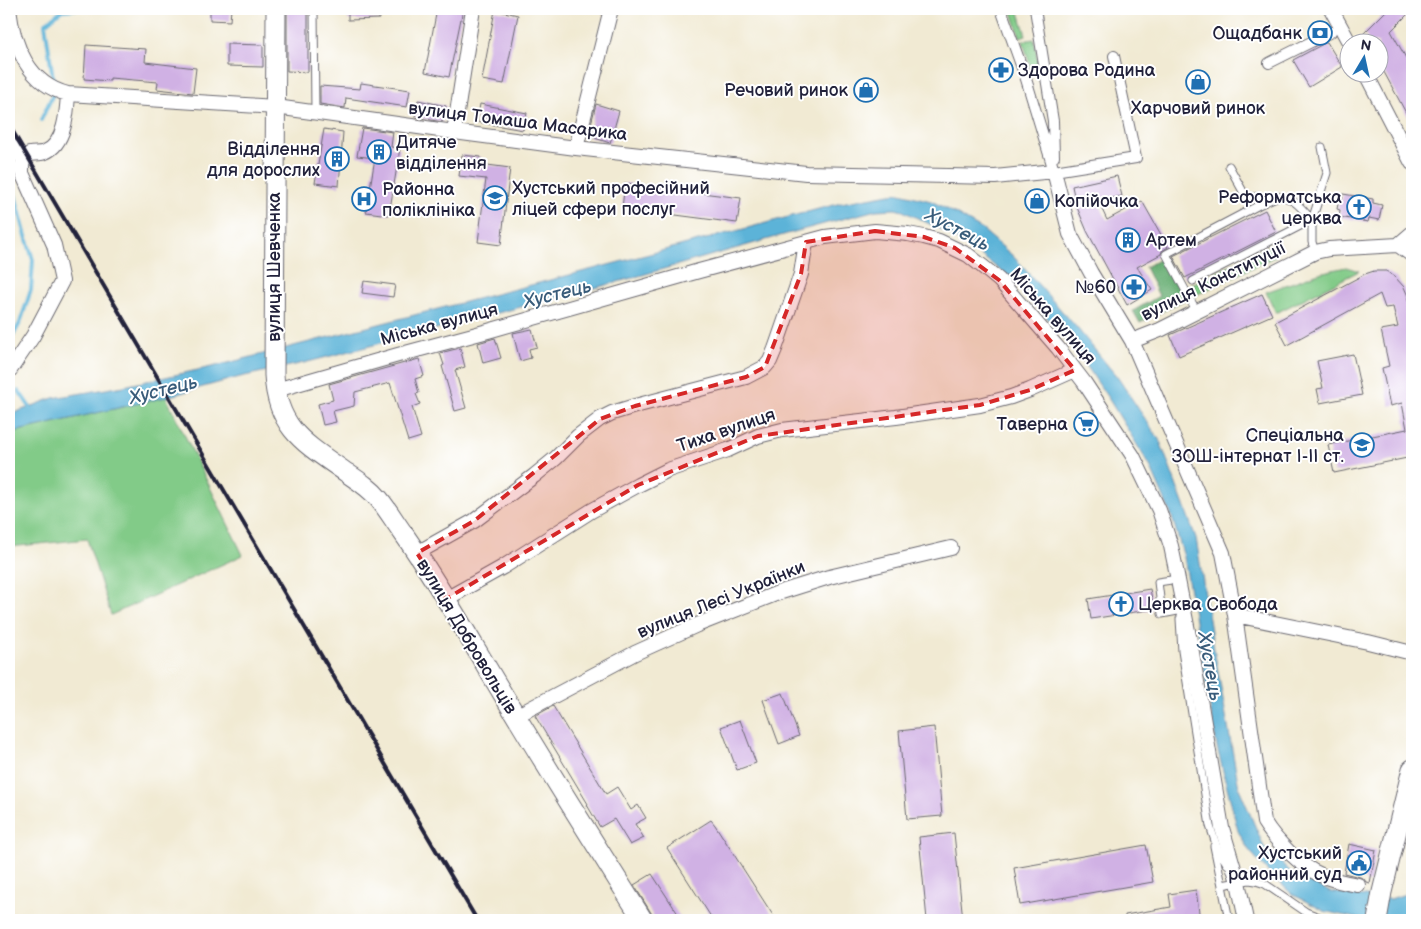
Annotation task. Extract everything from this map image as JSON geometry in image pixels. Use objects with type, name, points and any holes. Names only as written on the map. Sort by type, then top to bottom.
[{"type":"main road","name":"вулиця Шевченка","points":[[275,383],[276,9]]},
{"type":"main road","name":"вулиця Добровольців","points":[[275,383],[284,418],[293,431],[305,442],[366,485],[417,553],[642,920]]},
{"type":"main road","points":[[1377,920],[1412,770]]},
{"type":"street","points":[[9,9],[11,24],[23,59],[34,74],[57,90],[67,110],[64,128],[58,142],[46,152],[29,154],[22,164],[22,173],[54,245],[62,281],[34,336],[10,370]]},
{"type":"street","points":[[454,132],[473,9]]},
{"type":"street","points":[[576,148],[610,9]]},
{"type":"street","points":[[1001,9],[1026,79],[1054,171],[1070,234],[1132,341],[1224,553],[1235,615],[1264,822],[1271,834],[1312,870],[1338,881],[1358,885]]},
{"type":"street","points":[[1035,9],[1053,121],[1054,171]]},
{"type":"street","points":[[1331,9],[1344,32]]},
{"type":"street","points":[[1269,63],[1331,32]]},
{"type":"street","points":[[1054,171],[1136,158],[1114,56]]},
{"type":"street","points":[[1370,82],[1412,163]]},
{"type":"street","name":"вулиця Томаша Масарика","points":[[57,90],[276,107],[576,148],[806,173],[995,177],[1054,171]]},
{"type":"street","points":[[9,144],[24,160]]},
{"type":"street","name":"Міська вулиця","points":[[275,383],[388,357],[488,331],[825,237],[874,230],[901,233],[924,236],[968,255],[999,280],[1076,370],[1121,438],[1144,478],[1166,528],[1178,579],[1181,611],[1190,642],[1222,828],[1238,882],[1246,920]]},
{"type":"street","points":[[1412,233],[1398,246],[1412,255]]},
{"type":"street","points":[[417,553],[474,522],[534,476],[578,436],[600,419],[635,406],[746,377],[765,367],[775,349],[801,274],[806,242]]},
{"type":"street","name":"вулиця Конституції","points":[[1132,341],[1160,330],[1315,252],[1329,249],[1398,246]]},
{"type":"street","name":"Тиха вулиця","points":[[446,599],[617,496],[668,470],[728,450],[758,436],[782,430],[980,405],[1030,390],[1076,370]]},
{"type":"street","name":"вулиця Лесі Українки","points":[[516,716],[634,653],[697,625],[778,593],[829,576],[951,548]]},
{"type":"street","points":[[1235,615],[1412,653]]},
{"type":"lane","points":[[314,9],[315,112]]},
{"type":"lane","points":[[1315,252],[1312,242],[1312,220],[1328,173],[1322,147]]},
{"type":"lane","points":[[1230,166],[1246,196],[1285,197],[1295,202],[1312,220]]},
{"type":"lane","points":[[1197,312],[1166,254],[1277,197]]},
{"type":"lane","points":[[1193,280],[1312,220]]},
{"type":"lane","points":[[1178,579],[1158,582],[1162,614],[1181,611],[1182,651],[1212,836],[1229,920]]},
{"type":"lane","points":[[1212,836],[1238,882]]},
{"type":"lane","points":[[1222,885],[1249,880],[1265,884],[1306,912],[1327,920]]},
{"type":"highlighted area","points":[[875,231],[924,237],[955,248],[999,280],[1075,370],[1030,390],[980,405],[758,436],[638,485],[446,599],[417,553],[474,521],[600,419],[635,406],[746,377],[765,367],[801,274],[806,242]]},
{"type":"green space","points":[[1011,9],[1018,9],[1026,35],[1020,37]]},
{"type":"green space","points":[[1034,39],[1039,70],[1032,76],[1026,70],[1031,69],[1023,41]]},
{"type":"green space","points":[[1271,245],[1276,256],[1196,295],[1191,285]]},
{"type":"green space","points":[[1164,257],[1186,299],[1140,323],[1133,311],[1159,296],[1145,267]]},
{"type":"green space","points":[[1346,267],[1359,271],[1276,313],[1266,292],[1319,273]]},
{"type":"green space","points":[[166,397],[243,555],[111,615],[87,539],[9,547],[9,433]]},
{"type":"water","name":"Хустець","points":[[900,193],[931,201],[949,210],[983,230],[1013,256],[1077,328],[1118,378],[1160,441],[1196,538],[1239,788],[1264,847],[1292,873],[1330,892],[1390,899],[1412,892],[1412,917],[1401,920],[1364,920],[1324,911],[1292,894],[1268,872],[1248,849],[1238,831],[1217,747],[1184,557],[1171,514],[1150,466],[1076,350],[1069,345],[1023,290],[974,250],[944,231],[903,211],[895,209],[876,210],[614,283],[304,363],[9,433],[9,415],[53,398],[124,386],[216,366],[841,203]]},
{"type":"building","points":[[210,9],[231,9],[230,21],[210,20]]},
{"type":"building","points":[[287,9],[308,9],[308,72],[287,71]]},
{"type":"building","points":[[348,9],[379,9],[379,19],[348,20]]},
{"type":"building","points":[[437,9],[463,9],[449,77],[425,72]]},
{"type":"building","points":[[1388,9],[1412,9],[1391,31],[1406,58],[1412,50],[1412,124],[1388,80],[1388,32],[1365,32]]},
{"type":"building","points":[[495,10],[518,15],[504,84],[482,80]]},
{"type":"building","points":[[1327,42],[1338,60],[1338,69],[1309,87],[1293,60]]},
{"type":"building","points":[[227,44],[263,45],[263,67],[227,66]]},
{"type":"building","points":[[86,45],[146,49],[145,62],[196,68],[193,93],[157,89],[158,82],[110,78],[110,81],[84,79]]},
{"type":"building","points":[[361,83],[410,90],[407,107],[346,98],[345,108],[320,104],[320,86],[360,89]]},
{"type":"building","points":[[418,100],[446,106],[442,122],[415,117]]},
{"type":"building","points":[[480,104],[527,113],[523,130],[477,122]]},
{"type":"building","points":[[596,104],[619,111],[610,143],[588,136]]},
{"type":"building","points":[[362,128],[393,132],[391,147],[400,148],[389,215],[366,212],[375,158],[357,156]]},
{"type":"building","name":"Відділення для дорослих","points":[[324,129],[343,132],[339,186],[315,183]]},
{"type":"building","points":[[462,155],[481,157],[480,164],[510,168],[501,245],[478,242],[486,179],[459,176]]},
{"type":"building","name":"Артем","points":[[1117,176],[1122,196],[1098,201],[1107,220],[1142,201],[1168,247],[1161,254],[1137,267],[1152,290],[1127,305],[1087,231],[1076,205],[1072,186]]},
{"type":"building","points":[[625,183],[741,198],[737,223],[622,208]]},
{"type":"building","name":"Реформатська церква","points":[[1343,194],[1373,199],[1373,203],[1382,205],[1379,220],[1369,218],[1368,222],[1339,217],[1340,210],[1337,209],[1339,199],[1342,200]]},
{"type":"building","points":[[1265,210],[1276,232],[1185,278],[1173,256]]},
{"type":"building","points":[[1374,271],[1386,271],[1395,277],[1404,287],[1407,294],[1412,322],[1412,457],[1334,473],[1328,445],[1407,429],[1402,403],[1390,406],[1382,368],[1389,366],[1381,330],[1398,327],[1393,307],[1385,308],[1380,294],[1287,345],[1275,322]]},
{"type":"building","points":[[364,281],[395,285],[393,297],[362,293]]},
{"type":"building","points":[[1262,294],[1272,315],[1179,356],[1170,335]]},
{"type":"building","points":[[532,329],[537,347],[529,349],[531,358],[520,361],[513,333]]},
{"type":"building","points":[[495,338],[501,358],[483,363],[478,343]]},
{"type":"building","points":[[460,348],[465,367],[455,370],[466,408],[455,411],[440,353]]},
{"type":"building","points":[[1353,354],[1362,395],[1320,403],[1317,389],[1323,388],[1317,361]]},
{"type":"building","points":[[419,359],[424,376],[415,379],[419,393],[416,394],[420,404],[412,407],[421,437],[408,441],[390,383],[355,392],[354,406],[333,411],[336,422],[323,425],[318,404],[333,400],[329,384]]},
{"type":"building","name":"Церква Свобода","points":[[1150,589],[1154,609],[1091,619],[1088,599]]},
{"type":"building","points":[[783,693],[799,736],[779,744],[763,700]]},
{"type":"building","points":[[553,706],[606,794],[617,787],[631,810],[638,805],[646,818],[635,824],[644,838],[630,845],[614,819],[600,827],[535,716]]},
{"type":"building","points":[[740,720],[756,763],[737,770],[721,727]]},
{"type":"building","points":[[934,727],[942,816],[907,819],[899,731]]},
{"type":"building","points":[[711,820],[776,920],[713,920],[667,848]]},
{"type":"building","points":[[954,833],[963,920],[927,920],[919,837]]},
{"type":"building","name":"Хустський районний суд","points":[[1349,844],[1376,850],[1370,883],[1360,877],[1344,873]]},
{"type":"building","points":[[1146,845],[1153,882],[1020,905],[1014,868]]},
{"type":"building","points":[[652,874],[682,920],[656,920],[653,916],[634,885]]},
{"type":"building","points":[[1196,890],[1200,920],[1125,920],[1125,915],[1171,907],[1169,894]]},
{"type":"waterway","points":[[54,85],[45,24],[62,10],[76,9]]},
{"type":"waterway","points":[[41,120],[54,92]]},
{"type":"waterway","points":[[9,172],[33,260],[31,290],[20,323],[9,343]]},
{"type":"waterway","points":[[19,391],[33,412]]},
{"type":"railway","points":[[9,125],[477,920]]},
{"type":"place","name":"Ощадбанк","points":[[1320,33]]},
{"type":"place","name":"Здорова Родина","points":[[1001,70]]},
{"type":"place","name":"Харчовий ринок","points":[[1198,82]]},
{"type":"place","name":"Речовий ринок","points":[[866,90]]},
{"type":"place","name":"Дитяче відділення","points":[[379,152]]},
{"type":"place","name":"Відділення для дорослих","points":[[337,159]]},
{"type":"place","name":"Хустський професійний ліцей сфери послуг","points":[[495,198]]},
{"type":"place","name":"Районна поліклініка","points":[[364,199]]},
{"type":"place","name":"Копійочка","points":[[1037,201]]},
{"type":"place","name":"Реформатська церква","points":[[1359,207]]},
{"type":"place","name":"Артем","points":[[1128,240]]},
{"type":"place","name":"№60","points":[[1134,287]]},
{"type":"place","name":"Таверна","points":[[1086,424]]},
{"type":"place","name":"Спеціальна ЗОШ-інтернат І-ІІ ст.","points":[[1362,445]]},
{"type":"place","name":"Церква Свобода","points":[[1121,604]]},
{"type":"place","name":"Хустський районний суд","points":[[1359,863]]}]
